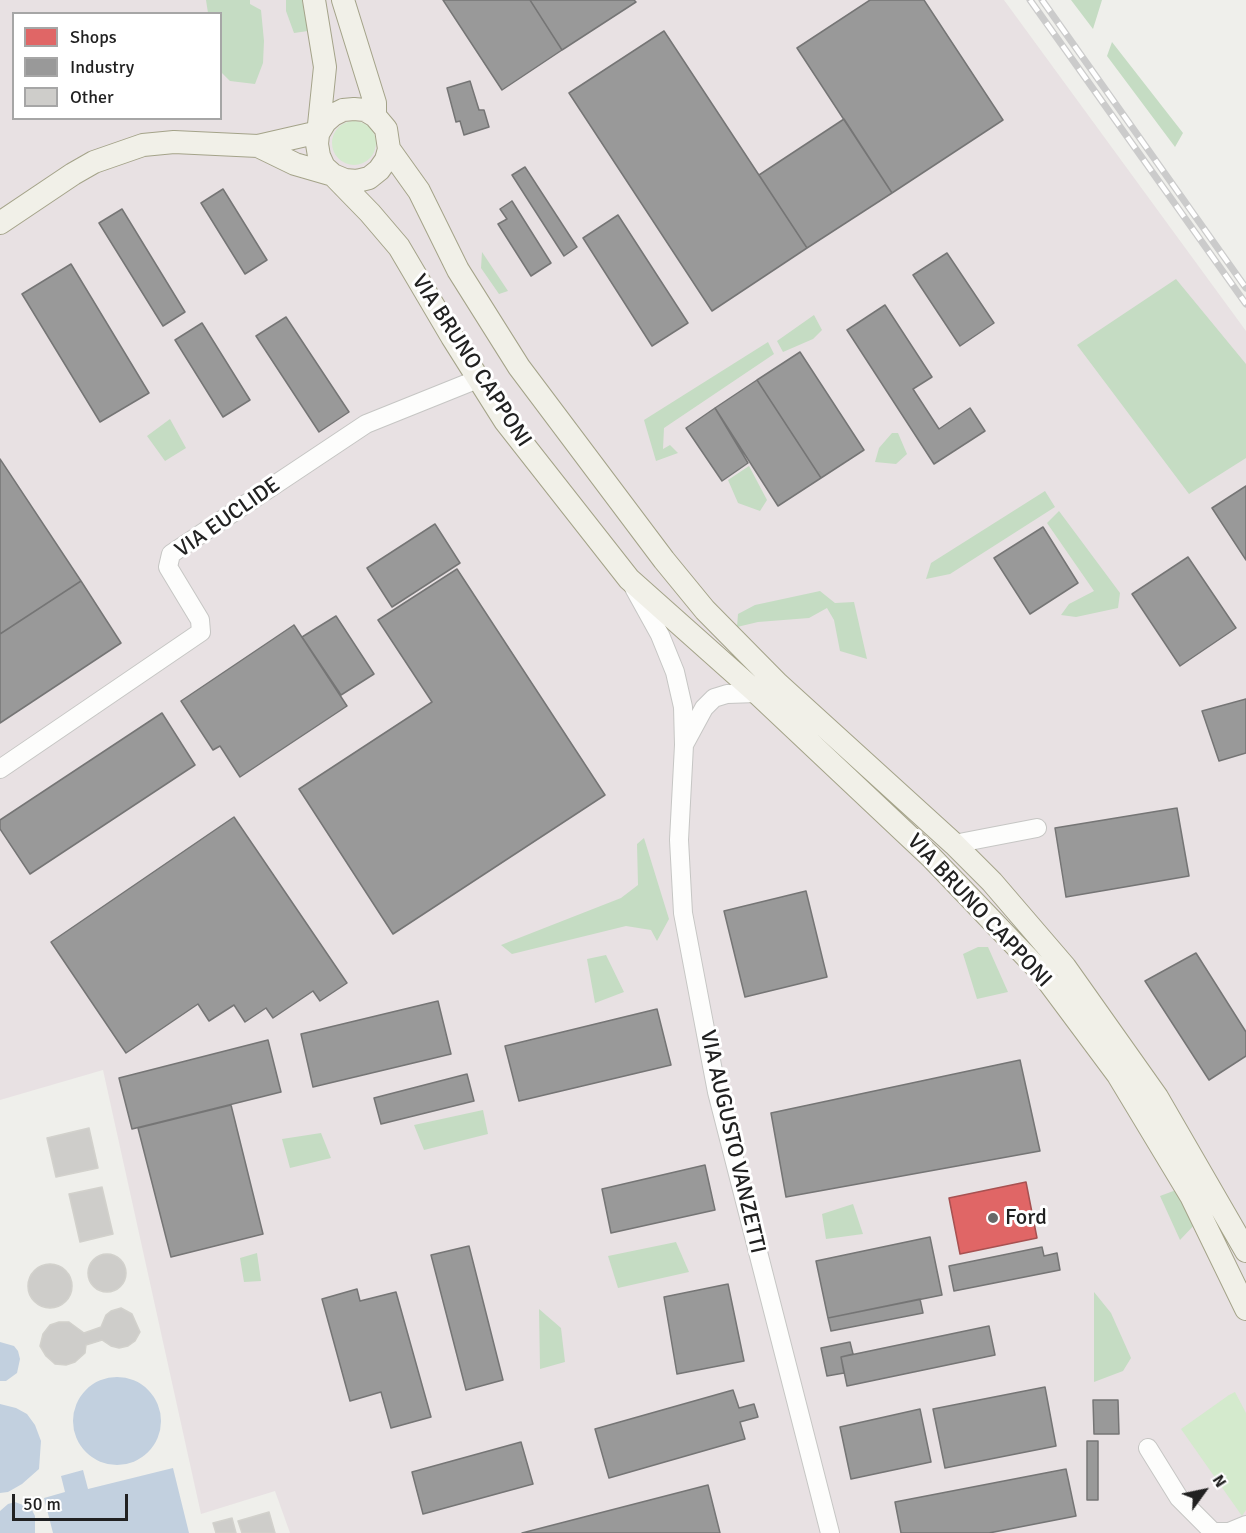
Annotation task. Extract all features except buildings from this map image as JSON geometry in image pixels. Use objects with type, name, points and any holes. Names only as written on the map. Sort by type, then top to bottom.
[{"type":"main road","points":[[314,0],[325,67],[317,144],[318,156],[324,167],[333,175]]},
{"type":"main road","points":[[343,0],[375,103],[375,116]]},
{"type":"main road","points":[[0,223],[83,168],[143,145],[174,142],[258,146],[319,132],[333,115],[343,110],[354,109],[365,110],[375,116],[386,129],[389,148],[386,160],[379,170],[369,178],[357,181],[345,180],[295,164],[258,146]]},
{"type":"main road","name":"VIA BRUNO CAPPONI","points":[[389,148],[419,191],[458,270],[519,367],[664,560],[705,610],[778,684],[954,844],[992,882],[1065,967],[1157,1097],[1246,1251]]},
{"type":"main road","name":"VIA BRUNO CAPPONI","points":[[333,175],[399,247],[505,421],[629,579],[757,693],[931,857],[1042,973],[1118,1075],[1191,1196],[1246,1309]]},
{"type":"main road","points":[[629,579],[646,581],[654,579],[662,571],[664,560]]},
{"type":"street","name":"VIA EUCLIDE","points":[[0,769],[201,632],[200,620],[168,567],[171,554],[366,424],[478,379]]},
{"type":"street","name":"VIA AUGUSTO VANZETTI","points":[[629,579],[660,635],[675,672],[682,707],[684,745],[679,840],[683,913],[720,1102],[830,1533]]},
{"type":"street","name":"VIA AUGUSTO VANZETTI","points":[[684,745],[704,708],[714,698],[727,694],[757,693]]},
{"type":"street","points":[[954,844],[1037,828]]},
{"type":"street","points":[[1148,1448],[1179,1498],[1214,1532],[1229,1532],[1246,1526]]},
{"type":"shaded area","points":[[0,0],[1004,0],[1246,331],[1246,1533],[290,1533],[275,1491],[201,1514],[103,1070],[0,1100]]},
{"type":"green space","points":[[206,0],[250,0],[250,4],[261,10],[264,41],[263,63],[255,84],[230,81],[222,73],[222,12],[208,12]]},
{"type":"green space","points":[[286,0],[302,0],[308,31],[294,33],[286,11]]},
{"type":"green space","points":[[1071,0],[1102,0],[1093,29]]},
{"type":"green space","points":[[1112,42],[1183,133],[1175,147],[1107,56]]},
{"type":"green space","points":[[354,121],[370,127],[376,143],[370,159],[354,165],[338,159],[332,143],[338,127]]},
{"type":"green space","points":[[482,252],[508,291],[499,294],[481,268]]},
{"type":"green space","points":[[1176,279],[1246,364],[1246,458],[1189,494],[1077,345]]},
{"type":"green space","points":[[814,315],[822,330],[813,339],[783,352],[777,341]]},
{"type":"green space","points":[[768,342],[774,354],[664,428],[663,449],[670,445],[678,453],[656,461],[644,420]]},
{"type":"green space","points":[[170,419],[186,448],[165,461],[147,436]]},
{"type":"green space","points":[[892,433],[898,433],[907,454],[896,464],[875,462],[879,448]]},
{"type":"green space","points":[[749,466],[767,500],[760,511],[738,503],[728,480]]},
{"type":"green space","points":[[1045,491],[1055,507],[950,574],[926,579],[931,563]]},
{"type":"green space","points":[[1059,511],[1120,593],[1118,608],[1076,617],[1061,615],[1069,604],[1094,591],[1047,523]]},
{"type":"green space","points":[[820,591],[835,603],[854,602],[867,659],[840,651],[834,620],[827,608],[809,618],[758,622],[737,627],[738,614],[755,605]]},
{"type":"green space","points":[[644,838],[669,919],[657,941],[651,930],[626,926],[512,954],[501,945],[621,898],[638,885],[637,844]]},
{"type":"green space","points":[[978,947],[988,947],[1008,992],[977,999],[963,954]]},
{"type":"green space","points":[[606,955],[624,992],[595,1003],[587,959]]},
{"type":"green space","points":[[483,1110],[488,1134],[424,1150],[414,1125]]},
{"type":"green space","points":[[321,1133],[331,1158],[290,1168],[282,1139]]},
{"type":"green space","points":[[1176,1190],[1197,1222],[1180,1240],[1160,1196]]},
{"type":"green space","points":[[853,1204],[863,1234],[826,1239],[822,1214]]},
{"type":"green space","points":[[676,1242],[689,1272],[618,1288],[608,1256]]},
{"type":"green space","points":[[257,1253],[261,1281],[244,1282],[240,1258]]},
{"type":"green space","points":[[1094,1292],[1111,1313],[1131,1358],[1123,1371],[1094,1382]]},
{"type":"green space","points":[[539,1309],[561,1328],[565,1362],[540,1369]]},
{"type":"green space","points":[[1235,1392],[1246,1413],[1246,1510],[1242,1516],[1181,1429]]},
{"type":"water","points":[[0,1342],[14,1346],[20,1359],[17,1373],[6,1381],[0,1381]]},
{"type":"water","points":[[108,1377],[126,1377],[142,1384],[154,1396],[161,1412],[161,1430],[154,1446],[142,1458],[126,1465],[108,1465],[92,1458],[80,1446],[73,1430],[73,1412],[80,1396],[92,1384]]},
{"type":"water","points":[[0,1404],[16,1408],[27,1414],[35,1425],[41,1441],[39,1469],[22,1484],[8,1492],[0,1493]]},
{"type":"water","points":[[173,1468],[189,1533],[53,1533],[44,1498],[65,1492],[61,1476],[83,1470],[88,1489]]},
{"type":"water","points":[[15,1502],[31,1508],[35,1516],[35,1533],[0,1533],[0,1511],[8,1504]]},
{"type":"railway","points":[[1030,0],[1246,304]]},
{"type":"railway","points":[[1042,0],[1246,288]]},
{"type":"place","name":"Ford","points":[[993,1218]]}]
